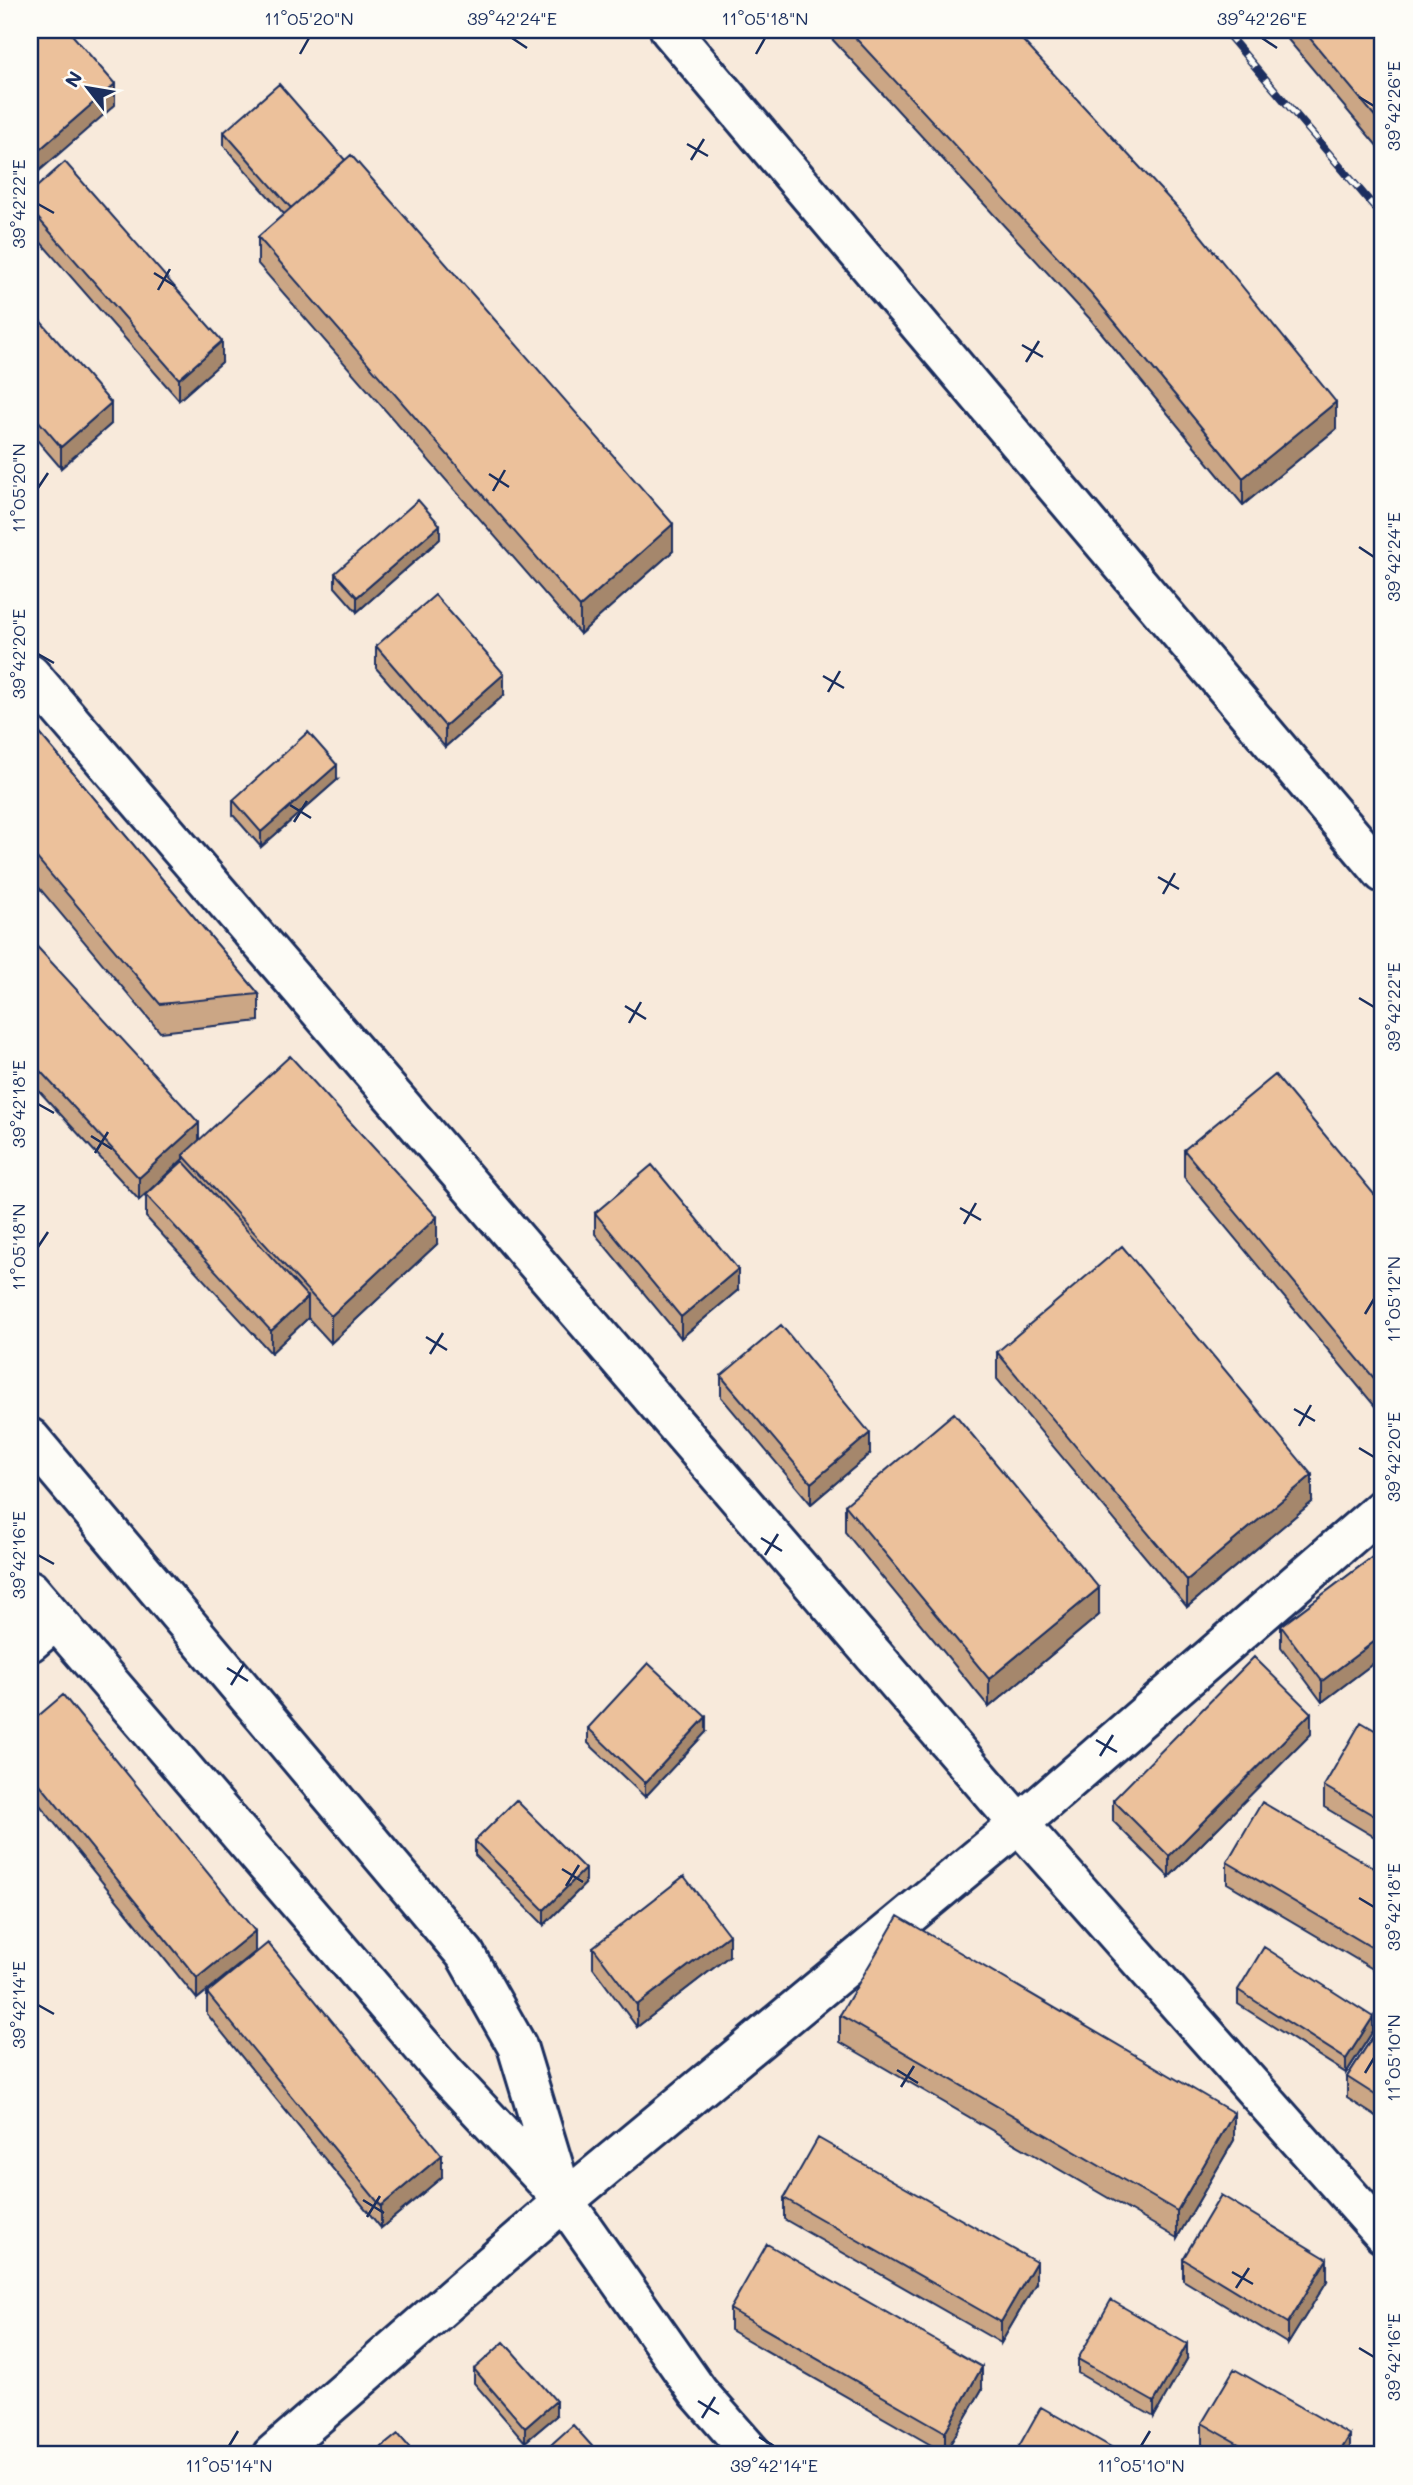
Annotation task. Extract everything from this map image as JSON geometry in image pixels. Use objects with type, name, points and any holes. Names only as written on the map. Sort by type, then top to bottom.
[{"type":"lane","points":[[670,30],[1383,873]]},
{"type":"lane","points":[[30,674],[1020,1824],[1383,2234]]},
{"type":"lane","points":[[30,1438],[465,1954],[517,2046],[564,2201]]},
{"type":"lane","points":[[272,2455],[564,2201],[1020,1824],[1383,1508]]},
{"type":"lane","points":[[30,1590],[43,1632],[564,2201],[698,2392],[753,2455]]},
{"type":"shaded area","points":[[30,30],[1383,30],[1383,2455],[30,2455]]},
{"type":"building","points":[[30,30],[68,30],[115,84],[30,158]]},
{"type":"building","points":[[848,30],[1013,30],[1185,216],[1336,402],[1243,478],[1091,293]]},
{"type":"building","points":[[1303,30],[1383,31],[1383,126]]},
{"type":"building","points":[[279,84],[345,160],[291,208],[224,132]]},
{"type":"building","points":[[351,155],[673,524],[580,607],[258,237]]},
{"type":"building","points":[[65,162],[222,341],[179,379],[30,209],[30,193]]},
{"type":"building","points":[[30,309],[111,403],[61,447],[30,411]]},
{"type":"building","points":[[418,500],[440,525],[357,597],[335,573]]},
{"type":"building","points":[[435,595],[504,674],[445,726],[376,646]]},
{"type":"building","points":[[30,722],[259,994],[160,1004],[30,850]]},
{"type":"building","points":[[308,732],[337,765],[261,832],[233,800]]},
{"type":"building","points":[[30,939],[199,1123],[139,1178],[30,1060]]},
{"type":"building","points":[[290,1056],[437,1217],[331,1316],[183,1155]]},
{"type":"building","points":[[1275,1075],[1383,1205],[1383,1389],[1184,1150]]},
{"type":"building","points":[[183,1161],[308,1297],[271,1331],[146,1195]]},
{"type":"building","points":[[652,1165],[738,1269],[681,1317],[595,1213]]},
{"type":"building","points":[[1122,1246],[1312,1475],[1187,1580],[997,1352]]},
{"type":"building","points":[[781,1325],[870,1433],[811,1483],[721,1376]]},
{"type":"building","points":[[954,1413],[1099,1588],[989,1679],[845,1505]]},
{"type":"building","points":[[1383,1549],[1383,1635],[1322,1681],[1281,1626]]},
{"type":"building","points":[[1254,1657],[1311,1713],[1169,1856],[1113,1800]]},
{"type":"building","points":[[648,1663],[706,1717],[645,1783],[588,1728]]},
{"type":"building","points":[[63,1695],[255,1931],[197,1978],[30,1772],[30,1723]]},
{"type":"building","points":[[1361,1722],[1383,1735],[1383,1821],[1324,1786]]},
{"type":"building","points":[[516,1800],[585,1869],[544,1910],[475,1841]]},
{"type":"building","points":[[1262,1802],[1383,1873],[1383,1954],[1227,1862]]},
{"type":"building","points":[[684,1876],[729,1935],[637,2005],[593,1947]]},
{"type":"building","points":[[898,1916],[1234,2113],[1177,2211],[840,2015]]},
{"type":"building","points":[[268,1943],[442,2155],[381,2206],[207,1993]]},
{"type":"building","points":[[1264,1947],[1373,2017],[1346,2059],[1238,1990]]},
{"type":"building","points":[[1383,2021],[1383,2100],[1347,2077]]},
{"type":"building","points":[[818,2138],[1036,2262],[1001,2322],[784,2198]]},
{"type":"building","points":[[1221,2195],[1327,2259],[1288,2323],[1183,2259]]},
{"type":"building","points":[[767,2244],[982,2367],[945,2432],[730,2309]]},
{"type":"building","points":[[1111,2300],[1187,2344],[1154,2402],[1078,2359]]},
{"type":"building","points":[[504,2342],[556,2401],[525,2428],[474,2369]]},
{"type":"building","points":[[1234,2369],[1350,2435],[1338,2455],[1258,2455],[1202,2423]]},
{"type":"building","points":[[1041,2407],[1125,2455],[1014,2455]]},
{"type":"building","points":[[573,2425],[600,2455],[548,2455],[544,2451]]},
{"type":"building","points":[[398,2434],[416,2455],[372,2455]]},
{"type":"railway","points":[[1224,30],[1383,217]]}]
